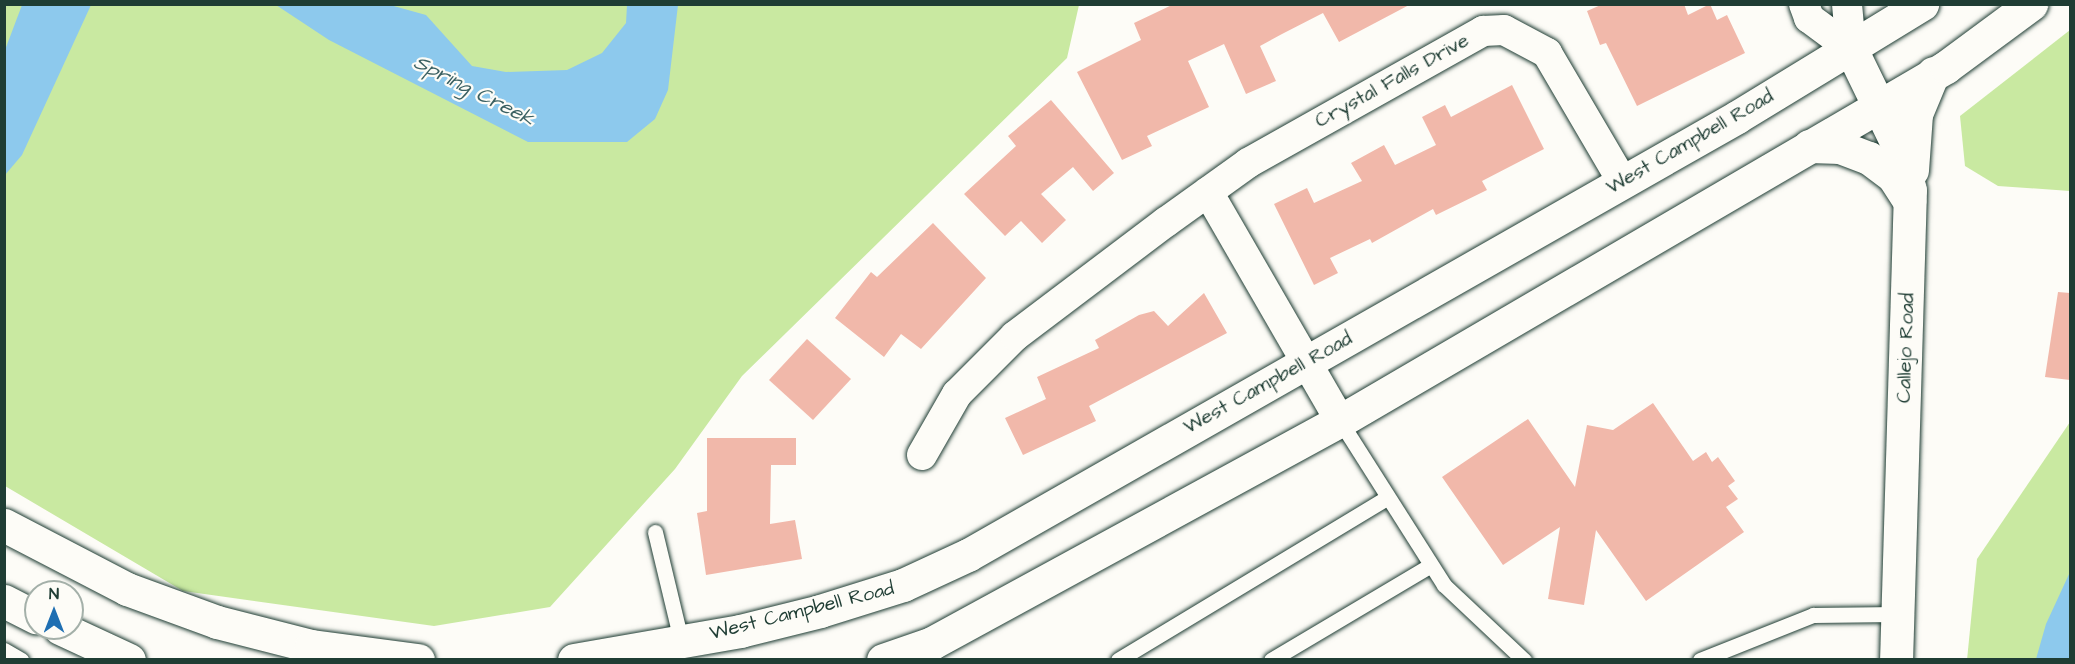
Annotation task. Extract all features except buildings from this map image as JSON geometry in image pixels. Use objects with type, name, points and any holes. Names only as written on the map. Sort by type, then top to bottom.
[{"type":"main road","name":"West Campbell Road","points":[[574,660],[683,650],[740,631],[903,585],[968,555],[1851,49],[1922,4]]},
{"type":"main road","points":[[883,660],[934,651],[1340,421],[1809,146],[1878,102],[1933,73],[2031,4]]},
{"type":"main road","name":"Callejo Road","points":[[1851,49],[1901,152],[1910,196],[1896,660]]},
{"type":"main road","points":[[1910,196],[1916,114],[1933,73]]},
{"type":"main road","points":[[1809,146],[1840,147],[1869,158],[1893,176],[1910,196]]},
{"type":"main road","points":[[4,525],[127,589],[217,622],[311,646],[418,660]]},
{"type":"main road","points":[[4,601],[24,611]]},
{"type":"main road","points":[[84,639],[129,660]]},
{"type":"street","name":"Callejo Road","points":[[1804,4],[1809,18],[1851,49]]},
{"type":"street","name":"Callejo Road","points":[[1848,4],[1851,49]]},
{"type":"street","name":"Crystal Falls Drive","points":[[922,455],[957,394],[1015,336],[1248,163],[1460,41],[1504,30],[1547,53],[1622,181]]},
{"type":"street","points":[[1208,192],[1340,421]]},
{"type":"lane","points":[[1340,421],[1431,565],[1464,606],[1524,660]]},
{"type":"lane","points":[[1118,660],[1388,497]]},
{"type":"lane","points":[[655,532],[683,650]]},
{"type":"lane","points":[[1271,660],[1431,565]]},
{"type":"lane","points":[[1700,660],[1813,615],[1897,614]]},
{"type":"lane","points":[[4,650],[21,660]]},
{"type":"green space","points":[[4,5],[1079,5],[1067,58],[742,376],[675,469],[550,607],[434,626],[183,591],[5,486]]},
{"type":"green space","points":[[2070,30],[2070,191],[1998,186],[1965,166],[1960,116]]},
{"type":"green space","points":[[2070,422],[2070,659],[1967,660],[1977,559]]},
{"type":"water","points":[[22,5],[91,5],[22,155],[5,175],[5,50]]},
{"type":"water","name":"Spring Creek","points":[[276,5],[390,5],[426,15],[472,66],[506,72],[567,70],[602,53],[626,23],[627,5],[678,5],[668,90],[655,119],[627,142],[528,142],[329,40]]},
{"type":"water","points":[[2070,572],[2070,659],[2036,659],[2046,624]]}]
